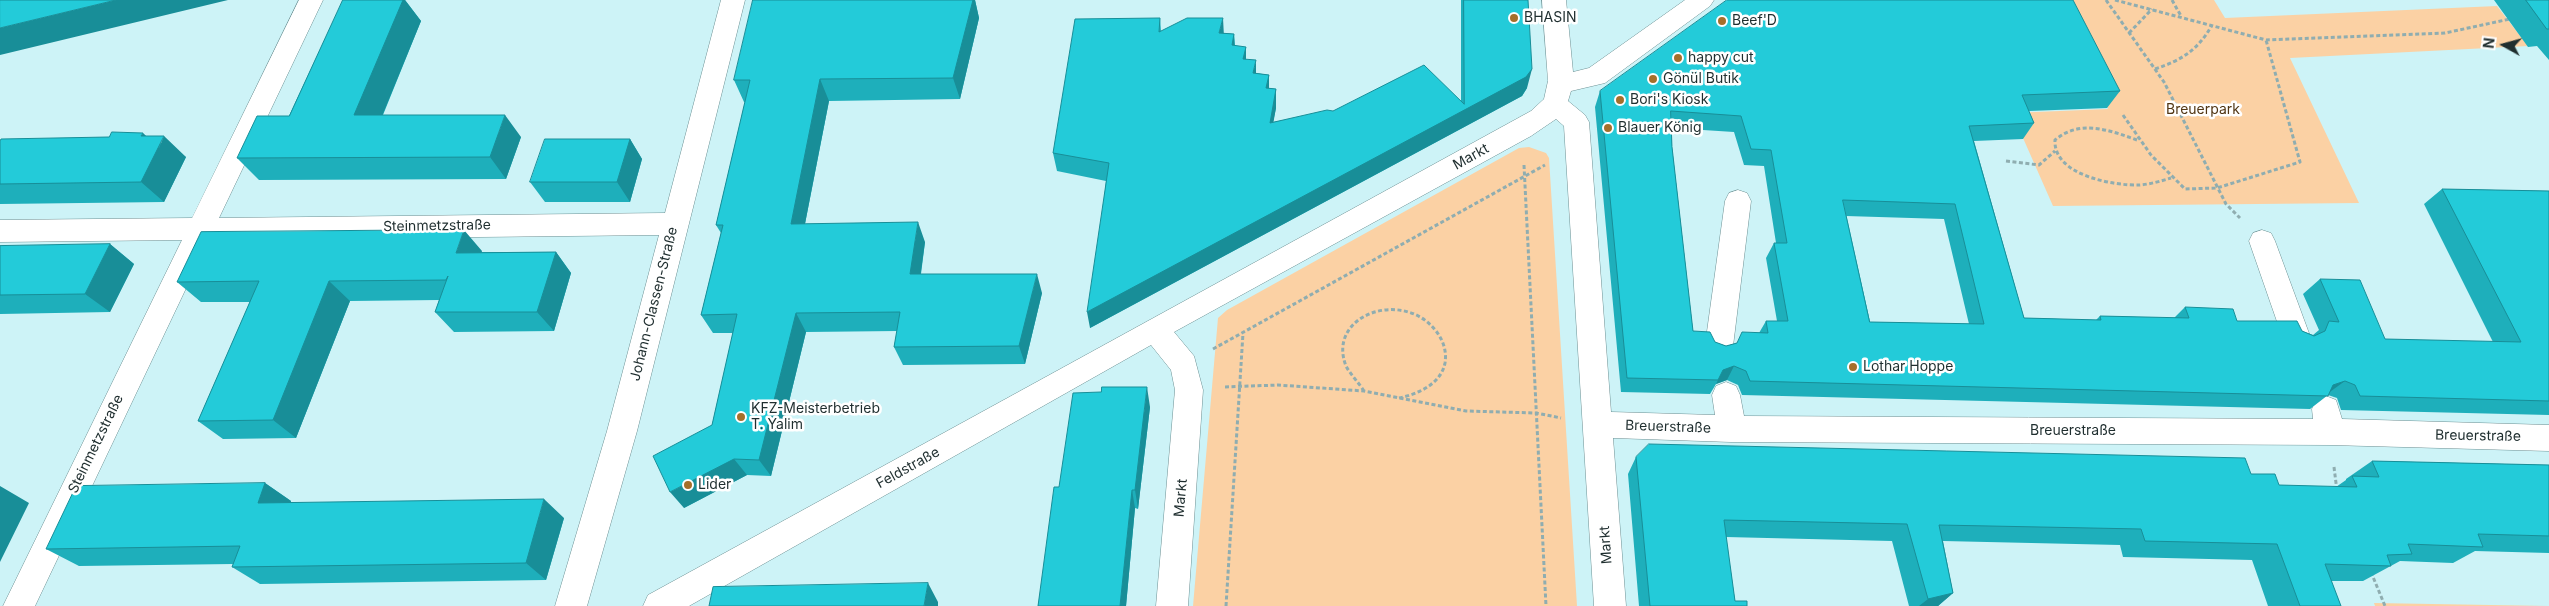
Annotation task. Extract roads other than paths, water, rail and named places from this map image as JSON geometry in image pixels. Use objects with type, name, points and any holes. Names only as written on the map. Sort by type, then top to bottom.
[{"type":"street","name":"Steinmetzstraße","points":[[19,606],[311,0]]},
{"type":"street","name":"Johann-Classen-Straße","points":[[570,606],[622,431],[733,0]]},
{"type":"street","points":[[1554,0],[1558,94],[1596,76],[1702,0]]},
{"type":"street","name":"Markt","points":[[1172,606],[1187,377],[1155,329],[1522,129],[1541,117],[1558,94],[1576,122],[1610,606]]},
{"type":"street","points":[[1719,346],[1738,201]]},
{"type":"street","name":"Steinmetzstraße","points":[[0,230],[674,224]]},
{"type":"street","points":[[2262,241],[2296,336]]},
{"type":"street","name":"Feldstraße","points":[[660,606],[1155,329]]},
{"type":"street","points":[[1726,394],[1731,429]]},
{"type":"street","name":"Breuerstraße","points":[[1597,424],[1731,429],[2328,421],[2549,438]]},
{"type":"place","name":"BHASIN","points":[[1514,18]]},
{"type":"place","name":"Beef'D","points":[[1722,21]]},
{"type":"place","name":"happy cut","points":[[1678,58]]},
{"type":"place","name":"Gönül Butik","points":[[1653,79]]},
{"type":"place","name":"Bori's Kiosk","points":[[1620,100]]},
{"type":"place","name":"Blauer König","points":[[1608,128]]},
{"type":"place","name":"Lothar Hoppe","points":[[1853,367]]},
{"type":"place","name":"KFZ-Meisterbetrieb T. Yalim","points":[[741,417]]},
{"type":"place","name":"Lider","points":[[688,485]]},
{"type":"park label","name":"Breuerpark","points":[[2203,110]]}]
